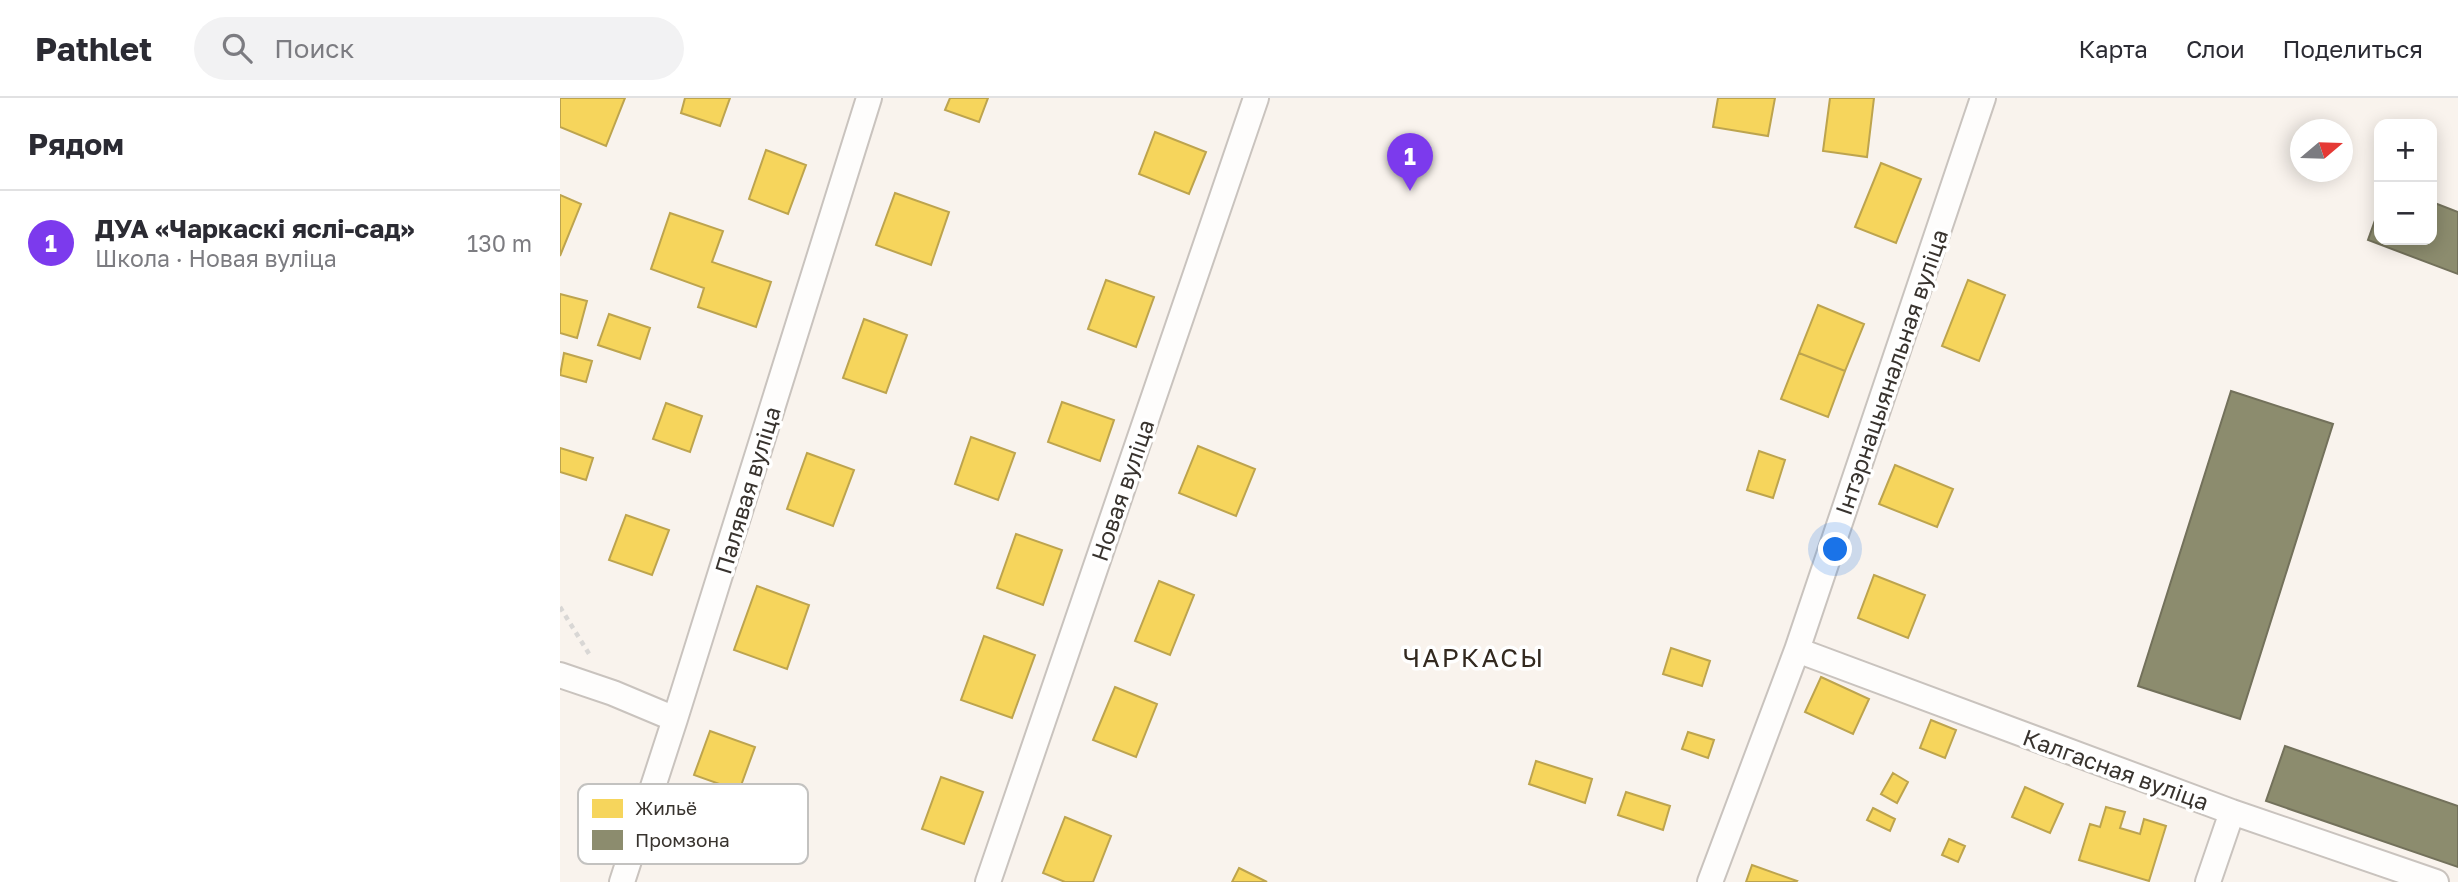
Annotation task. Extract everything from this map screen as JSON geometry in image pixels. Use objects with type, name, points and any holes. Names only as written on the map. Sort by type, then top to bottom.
[{"type":"street","name":"Палявая вуліца","points":[[654,784],[869,98]]},
{"type":"street","name":"Новая вуліца","points":[[988,882],[1256,98]]},
{"type":"street","name":"Інтэрнацыянальная вуліца","points":[[1710,882],[1797,650],[1983,98]]},
{"type":"street","name":"Калгасная вуліца","points":[[1797,650],[2232,812],[2436,882]]},
{"type":"street","points":[[560,676],[613,693],[676,719]]},
{"type":"street","points":[[2208,882],[2232,812]]},
{"type":"street","name":"Палявая вуліца","points":[[622,882],[628,864]]},
{"type":"path","points":[[560,607],[613,693]]},
{"type":"building: Жильё","points":[[560,98],[625,98],[606,146],[560,127]]},
{"type":"building: Жильё","points":[[685,98],[730,98],[720,126],[681,113]]},
{"type":"building: Жильё","points":[[950,98],[988,98],[979,122],[945,110]]},
{"type":"building: Жильё","points":[[1718,98],[1775,98],[1768,136],[1713,127]]},
{"type":"building: Жильё","points":[[1830,98],[1874,98],[1867,157],[1823,151]]},
{"type":"building: Жильё","points":[[1155,132],[1206,152],[1189,194],[1139,174]]},
{"type":"building: Жильё","points":[[766,150],[806,165],[788,214],[749,199]]},
{"type":"building: Жильё","points":[[1881,163],[1921,179],[1896,243],[1855,227]]},
{"type":"building: Жильё","points":[[895,193],[949,212],[931,265],[876,245]]},
{"type":"building: Жильё","points":[[560,195],[581,204],[560,256]]},
{"type":"building: Жильё","points":[[670,213],[723,231],[712,262],[771,282],[756,327],[698,307],[704,288],[651,269]]},
{"type":"building: Жильё","points":[[1106,280],[1154,297],[1136,347],[1088,329]]},
{"type":"building: Жильё","points":[[1968,280],[2005,295],[1979,361],[1942,346]]},
{"type":"building: Жильё","points":[[560,294],[587,301],[577,338],[560,333]]},
{"type":"building: Жильё","points":[[1818,305],[1864,324],[1845,371],[1799,353]]},
{"type":"building: Жильё","points":[[609,314],[650,328],[640,359],[598,345]]},
{"type":"building: Жильё","points":[[864,319],[907,335],[886,393],[843,378]]},
{"type":"building: Жильё","points":[[564,353],[592,361],[586,382],[560,375]]},
{"type":"building: Жильё","points":[[1799,353],[1845,371],[1828,417],[1781,399]]},
{"type":"building: Жильё","points":[[1062,402],[1114,420],[1100,461],[1048,442]]},
{"type":"building: Жильё","points":[[666,403],[702,416],[690,452],[653,439]]},
{"type":"building: Жильё","points":[[971,437],[1015,453],[998,500],[955,484]]},
{"type":"building: Жильё","points":[[1198,446],[1255,469],[1236,516],[1179,493]]},
{"type":"building: Жильё","points":[[560,448],[593,458],[586,480],[560,472]]},
{"type":"building: Жильё","points":[[1759,451],[1785,460],[1773,498],[1747,490]]},
{"type":"building: Жильё","points":[[807,453],[854,470],[833,526],[787,509]]},
{"type":"building: Жильё","points":[[1895,465],[1953,489],[1937,527],[1879,504]]},
{"type":"building: Жильё","points":[[626,515],[669,530],[652,575],[609,560]]},
{"type":"building: Жильё","points":[[1016,534],[1062,550],[1043,605],[997,588]]},
{"type":"building: Жильё","points":[[1874,575],[1925,595],[1908,638],[1858,618]]},
{"type":"building: Жильё","points":[[1159,581],[1194,595],[1170,655],[1135,641]]},
{"type":"building: Жильё","points":[[757,586],[809,605],[787,669],[734,650]]},
{"type":"building: Жильё","points":[[984,636],[1035,655],[1012,718],[961,700]]},
{"type":"building: Жильё","points":[[1671,648],[1710,661],[1702,686],[1663,674]]},
{"type":"building: Жильё","points":[[1821,677],[1869,699],[1853,734],[1805,712]]},
{"type":"building: Жильё","points":[[1115,687],[1157,704],[1136,757],[1093,740]]},
{"type":"building: Жильё","points":[[1931,720],[1956,730],[1945,758],[1920,748]]},
{"type":"building: Жильё","points":[[710,731],[755,747],[742,784],[719,784],[694,775]]},
{"type":"building: Жильё","points":[[1688,732],[1714,740],[1708,758],[1682,749]]},
{"type":"building: Жильё","points":[[1536,761],[1592,779],[1585,803],[1529,784]]},
{"type":"building: Жильё","points":[[1893,773],[1908,782],[1897,803],[1881,794]]},
{"type":"building: Жильё","points":[[941,777],[983,792],[964,844],[922,829]]},
{"type":"building: Жильё","points":[[2025,787],[2063,804],[2050,833],[2012,817]]},
{"type":"building: Жильё","points":[[1626,792],[1670,806],[1663,830],[1618,815]]},
{"type":"building: Жильё","points":[[2106,807],[2125,812],[2120,828],[2140,834],[2144,819],[2166,826],[2149,881],[2079,860],[2090,824],[2100,827]]},
{"type":"building: Жильё","points":[[1873,808],[1895,819],[1890,831],[1867,820]]},
{"type":"building: Жильё","points":[[1065,817],[1111,836],[1093,882],[1065,882],[1043,873]]},
{"type":"building: Жильё","points":[[1949,839],[1965,846],[1958,862],[1942,855]]},
{"type":"building: Жильё","points":[[1752,865],[1797,881],[1746,882]]},
{"type":"building: Жильё","points":[[1239,868],[1267,882],[1232,882]]},
{"type":"building: Промзона","points":[[2437,204],[2458,212],[2458,274],[2381,245],[2437,245]]},
{"type":"building: Промзона","points":[[2374,223],[2374,242],[2368,240]]},
{"type":"building: Промзона","points":[[2231,391],[2333,424],[2240,719],[2138,686]]},
{"type":"building: Промзона","points":[[2285,746],[2458,806],[2458,867],[2266,801]]},
{"type":"place","name":"ДУА «Чаркаскі яслі-сад»","points":[[1410,191]]},
{"type":"district","name":"ЧАРКАСЫ","points":[[1474,657]]}]
